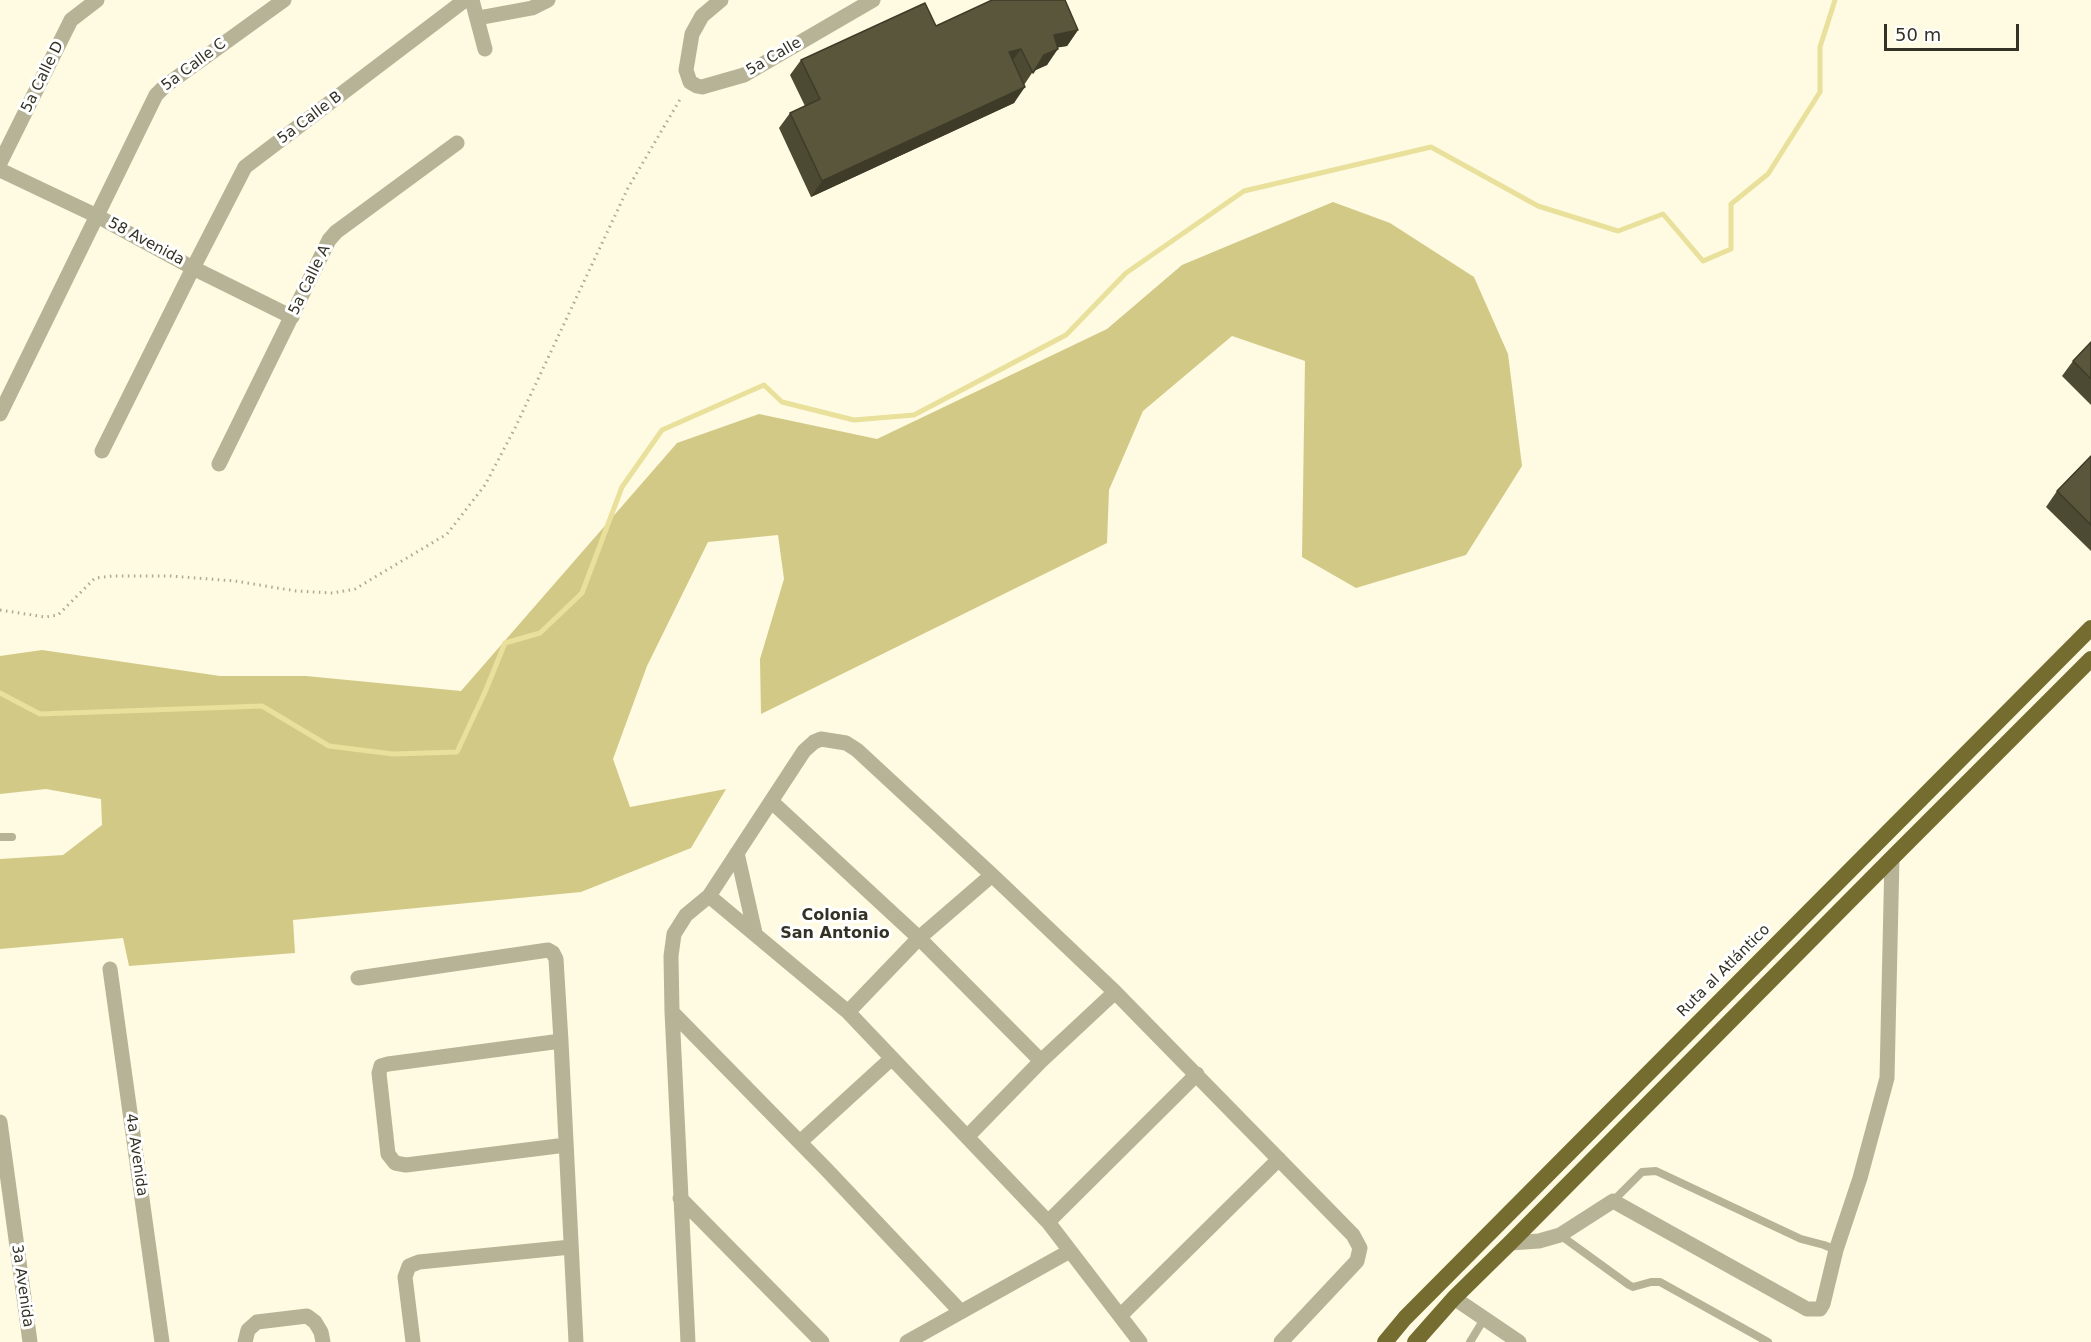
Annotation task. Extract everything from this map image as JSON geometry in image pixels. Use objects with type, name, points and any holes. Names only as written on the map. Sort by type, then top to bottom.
[{"type":"highway","name":"Ruta al Atlántico","points":[[1385,1342],[1421,1301],[2091,628]]},
{"type":"highway","points":[[1414,1342],[1454,1298],[2091,659]]},
{"type":"street","name":"5a Calle D","points":[[0,164],[71,20],[97,0]]},
{"type":"street","name":"5a Calle C","points":[[0,414],[156,95],[165,86],[284,0]]},
{"type":"street","name":"5a Calle B","points":[[102,451],[245,167],[465,0]]},
{"type":"street","points":[[472,0],[485,49]]},
{"type":"street","points":[[478,18],[532,8],[548,0]]},
{"type":"street","points":[[690,82],[686,70],[692,34],[702,16],[721,0]]},
{"type":"street","name":"5a Calle","points":[[690,82],[702,87],[744,75],[873,0]]},
{"type":"street","name":"5a Calle A","points":[[219,464],[329,240],[336,232],[458,143]]},
{"type":"street","name":"58 Avenida","points":[[0,170],[97,216],[193,268],[292,317]]},
{"type":"street","points":[[688,1342],[672,1012],[671,956],[674,934],[686,915],[709,896],[804,751],[814,742],[821,740],[846,743],[857,750],[993,875],[1115,992],[1353,1235],[1360,1248],[1357,1261],[1281,1342]]},
{"type":"street","points":[[772,802],[919,939],[1041,1061]]},
{"type":"street","points":[[737,853],[755,933]]},
{"type":"street","points":[[1510,1243],[1539,1241],[1560,1235],[1613,1202],[1807,1309],[1820,1309],[1836,1250],[1860,1178],[1887,1078],[1892,858]]},
{"type":"street","points":[[848,1012],[919,939],[993,875]]},
{"type":"street","points":[[709,896],[848,1012],[1048,1222],[1140,1342]]},
{"type":"street","points":[[358,978],[548,950],[553,953],[556,959],[561,1041],[576,1342]]},
{"type":"street","name":"4a Avenida","points":[[110,969],[162,1342]]},
{"type":"street","points":[[967,1137],[1041,1061],[1115,992]]},
{"type":"street","points":[[672,1012],[800,1142],[961,1312]]},
{"type":"street","points":[[561,1041],[388,1064],[381,1066],[379,1073],[388,1154],[395,1163],[406,1165],[566,1145]]},
{"type":"street","points":[[800,1142],[892,1058]]},
{"type":"street","points":[[1048,1222],[1197,1074]]},
{"type":"street","name":"3a Avenida","points":[[0,1122],[30,1342]]},
{"type":"street","points":[[1120,1316],[1279,1159]]},
{"type":"street","points":[[680,1198],[822,1342]]},
{"type":"street","points":[[413,1342],[405,1277],[409,1266],[419,1262],[571,1247]]},
{"type":"street","points":[[907,1342],[1070,1251]]},
{"type":"street","points":[[1454,1298],[1519,1342]]},
{"type":"street","points":[[247,1336],[257,1322],[306,1317],[315,1322],[321,1332],[323,1342]]},
{"type":"lane","points":[[0,837],[12,837]]},
{"type":"lane","points":[[1613,1202],[1642,1172],[1656,1171],[1801,1239],[1836,1250]]},
{"type":"lane","points":[[1560,1235],[1629,1285],[1633,1287],[1660,1282],[1768,1342]]},
{"type":"lane","points":[[1470,1342],[1484,1320]]},
{"type":"path","points":[[0,610],[45,617],[58,615],[95,578],[113,576],[170,576],[235,581],[296,591],[333,593],[355,589],[447,534],[485,485],[515,428],[628,188],[690,82]]},
{"type":"shaded area","points":[[1333,202],[1390,223],[1474,277],[1508,354],[1522,466],[1466,555],[1356,588],[1302,557],[1305,361],[1232,336],[1143,411],[1109,490],[1107,543],[761,714],[760,659],[784,579],[778,535],[708,542],[647,666],[613,759],[630,807],[726,789],[691,848],[581,892],[293,920],[295,953],[129,966],[123,938],[0,949],[0,859],[63,855],[102,825],[101,799],[46,789],[0,794],[0,656],[42,650],[220,676],[306,676],[461,691],[677,443],[759,414],[877,439],[1107,329],[1182,265]]},
{"type":"building","points":[[992,0],[1065,0],[1078,30],[1054,35],[1058,49],[1044,55],[1033,73],[1021,49],[1009,52],[1025,87],[822,181],[790,113],[820,99],[801,60],[925,3],[936,26]]},
{"type":"building","points":[[2091,342],[2091,379],[2073,361]]},
{"type":"building","points":[[2091,456],[2091,525],[2057,491]]},
{"type":"waterway","points":[[0,693],[40,714],[262,706],[329,746],[393,754],[457,752],[505,643],[540,633],[582,593],[622,487],[662,430],[764,385],[782,402],[854,420],[914,415],[1066,335],[1126,273],[1244,191],[1431,147],[1538,206],[1618,231],[1663,214],[1703,261],[1731,249],[1731,204],[1768,174],[1820,92],[1820,47],[1835,0]]},
{"type":"district","name":"Colonia San Antonio","points":[[835,925]]}]
